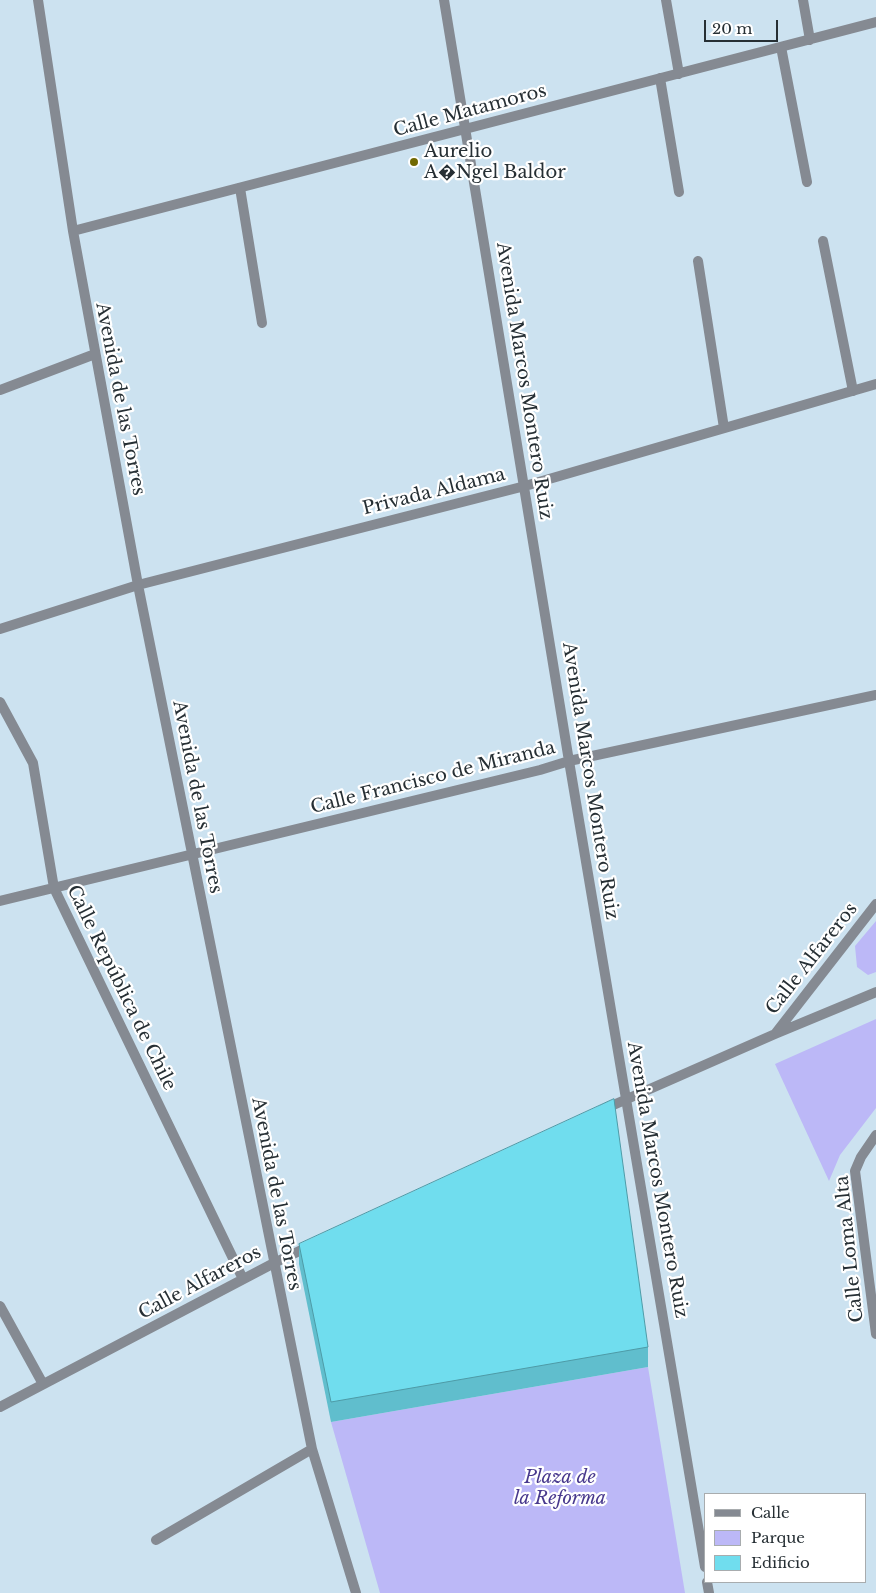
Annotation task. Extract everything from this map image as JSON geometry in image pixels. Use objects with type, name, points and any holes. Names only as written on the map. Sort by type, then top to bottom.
[{"type":"street","name":"Avenida de las Torres","points":[[38,0],[73,231],[94,354],[138,585],[312,1449],[356,1593]]},
{"type":"street","name":"Avenida Marcos Montero Ruiz","points":[[444,0],[569,761],[704,1561]]},
{"type":"street","points":[[666,0],[678,74]]},
{"type":"street","points":[[804,0],[810,40]]},
{"type":"street","name":"Calle Matamoros","points":[[73,231],[876,22]]},
{"type":"street","points":[[781,47],[807,182]]},
{"type":"street","points":[[660,78],[679,192]]},
{"type":"street","points":[[240,188],[262,323]]},
{"type":"street","points":[[823,241],[853,391]]},
{"type":"street","points":[[698,261],[724,428]]},
{"type":"street","points":[[0,390],[94,354]]},
{"type":"street","name":"Privada Aldama","points":[[0,629],[138,585],[525,486],[876,384]]},
{"type":"street","name":"Calle Francisco de Miranda","points":[[0,901],[540,770],[569,761],[876,695]]},
{"type":"street","name":"Calle República de Chile","points":[[0,702],[33,763],[54,888],[243,1279]]},
{"type":"street","name":"Calle Alfareros","points":[[775,1034],[876,904]]},
{"type":"street","name":"Calle Alfareros","points":[[590,1116],[775,1034],[876,992]]},
{"type":"street","name":"Calle Loma Alta","points":[[876,1135],[861,1157],[856,1171],[876,1334]]},
{"type":"street","name":"Calle Alfareros","points":[[0,1407],[243,1279],[319,1242]]},
{"type":"street","points":[[0,1306],[43,1384]]},
{"type":"street","points":[[156,1540],[312,1449]]},
{"type":"green space","points":[[876,921],[876,972],[868,975],[857,967],[855,946]]},
{"type":"green space","points":[[876,1019],[876,1108],[840,1155],[829,1181],[775,1064]]},
{"type":"green space","name":"Plaza de la Reforma","points":[[648,1367],[685,1593],[380,1593],[331,1422]]},
{"type":"building","points":[[614,1099],[648,1347],[331,1402],[299,1244]]},
{"type":"place","name":"Aurelio A�Ngel Baldor","points":[[414,162]]}]
